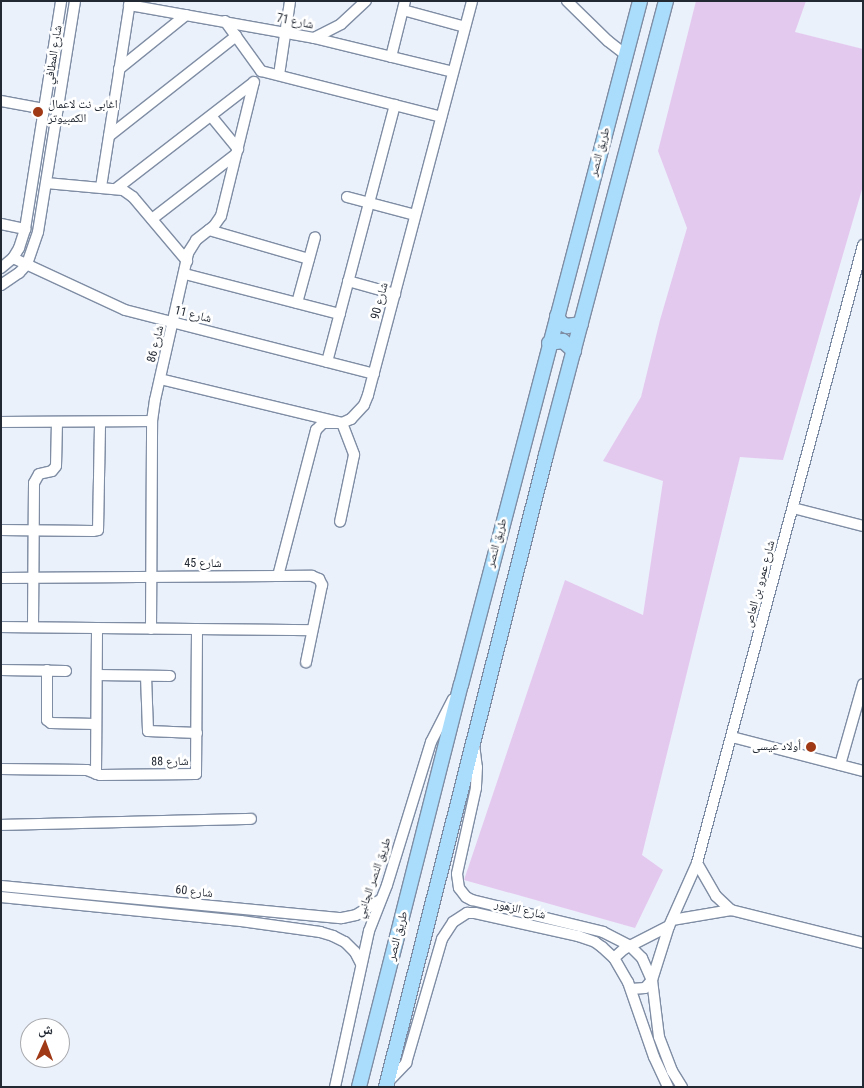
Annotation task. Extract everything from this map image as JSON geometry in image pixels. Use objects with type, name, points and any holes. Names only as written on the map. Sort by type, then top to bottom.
[{"type":"highway","name":"طريق النصر","points":[[359,1087],[460,685],[640,1]]},
{"type":"highway","name":"طريق النصر","points":[[387,1085],[527,527],[666,1]]},
{"type":"highway","points":[[556,316],[567,326],[581,324]]},
{"type":"highway","points":[[549,343],[563,341],[570,345],[574,351]]},
{"type":"street","name":"شارع المطافي","points":[[13,258],[19,248],[25,229],[61,1]]},
{"type":"street","name":"شارع المطافي","points":[[27,264],[38,232],[75,1]]},
{"type":"street","points":[[278,75],[290,1]]},
{"type":"street","points":[[314,38],[341,24],[366,1]]},
{"type":"street","name":"شارع 90","points":[[278,576],[316,430],[323,423],[342,423],[351,419],[364,405],[374,374],[472,1]]},
{"type":"street","points":[[567,1],[608,41],[626,55]]},
{"type":"street","points":[[101,187],[129,3]]},
{"type":"street","name":"شارع 71","points":[[129,3],[314,38],[453,72]]},
{"type":"street","points":[[391,57],[404,6],[465,27]]},
{"type":"street","points":[[119,69],[186,15]]},
{"type":"street","points":[[225,21],[259,69],[441,117]]},
{"type":"street","points":[[109,136],[236,36]]},
{"type":"street","points":[[118,188],[267,72]]},
{"type":"street","name":"شارع 86","points":[[151,629],[152,421],[187,261],[196,240],[209,230],[221,216],[254,82]]},
{"type":"street","points":[[1,101],[44,109]]},
{"type":"street","points":[[327,362],[394,105]]},
{"type":"street","points":[[152,219],[237,152],[211,116]]},
{"type":"street","points":[[46,183],[118,188],[133,197],[187,261]]},
{"type":"street","points":[[347,197],[415,215]]},
{"type":"street","points":[[1,224],[25,229]]},
{"type":"street","points":[[209,230],[309,259]]},
{"type":"street","points":[[297,303],[315,236]]},
{"type":"street","name":"شارع عمرو بن العاص","points":[[652,980],[671,923],[697,863],[793,508],[859,274],[863,245]]},
{"type":"street","points":[[1,268],[13,258]]},
{"type":"street","name":"شارع 11","points":[[13,258],[118,308],[374,374]]},
{"type":"street","points":[[1,284],[19,273],[27,264]]},
{"type":"street","points":[[185,274],[340,314]]},
{"type":"street","points":[[348,281],[395,294]]},
{"type":"street","points":[[160,379],[342,423],[354,455],[340,522]]},
{"type":"street","points":[[1,422],[152,421]]},
{"type":"street","points":[[33,627],[35,480],[39,474],[52,471],[56,466],[57,422]]},
{"type":"street","points":[[1,530],[98,530],[100,422]]},
{"type":"street","points":[[793,508],[863,526]]},
{"type":"street","name":"شارع 45","points":[[1,578],[312,576],[321,582],[306,662]]},
{"type":"street","points":[[1,627],[312,630]]},
{"type":"street","points":[[96,774],[97,628]]},
{"type":"street","name":"شارع 88","points":[[1,769],[87,770],[96,774],[194,775],[197,770],[197,629]]},
{"type":"street","points":[[1,670],[66,671]]},
{"type":"street","points":[[47,670],[47,720],[51,723],[96,724]]},
{"type":"street","points":[[97,675],[170,676]]},
{"type":"street","points":[[146,676],[148,731],[197,733]]},
{"type":"street","points":[[840,765],[863,684]]},
{"type":"street","name":"طريق النصر الجانبي","points":[[335,1087],[368,931],[387,885],[431,742],[460,685]]},
{"type":"street","points":[[732,736],[863,771]]},
{"type":"street","name":"شارع الزهور","points":[[474,744],[477,759],[476,788],[457,874],[457,882],[462,893],[472,900],[603,932],[630,946],[642,958],[652,980],[659,1037],[672,1071],[682,1087]]},
{"type":"street","points":[[1,825],[251,819]]},
{"type":"street","points":[[697,863],[716,896],[731,910]]},
{"type":"street","name":"شارع 60","points":[[1,886],[342,918],[356,915],[380,899]]},
{"type":"street","name":"شارع 60","points":[[1,897],[241,921],[333,936],[345,942],[355,952],[361,964]]},
{"type":"street","points":[[241,921],[242,910]]},
{"type":"street","points":[[614,958],[630,946],[671,923],[731,910],[863,943]]},
{"type":"street","name":"شارع الزهور","points":[[387,1085],[406,1063],[442,939],[453,922],[467,913],[484,914],[578,936],[595,942],[614,958],[631,989],[654,1057],[668,1087]]},
{"type":"street","points":[[631,989],[645,988],[652,980]]},
{"type":"shaded area","points":[[696,1],[806,1],[795,32],[863,49],[863,186],[783,460],[740,457],[642,855],[663,870],[635,928],[464,880],[565,580],[643,615],[663,481],[603,461],[641,397],[660,320],[687,228],[658,151]]},
{"type":"place","name":"اغابى نت لاعمال الكمبيوتر","points":[[38,112]]},
{"type":"place","name":"أولاد عيسى","points":[[811,747]]}]
